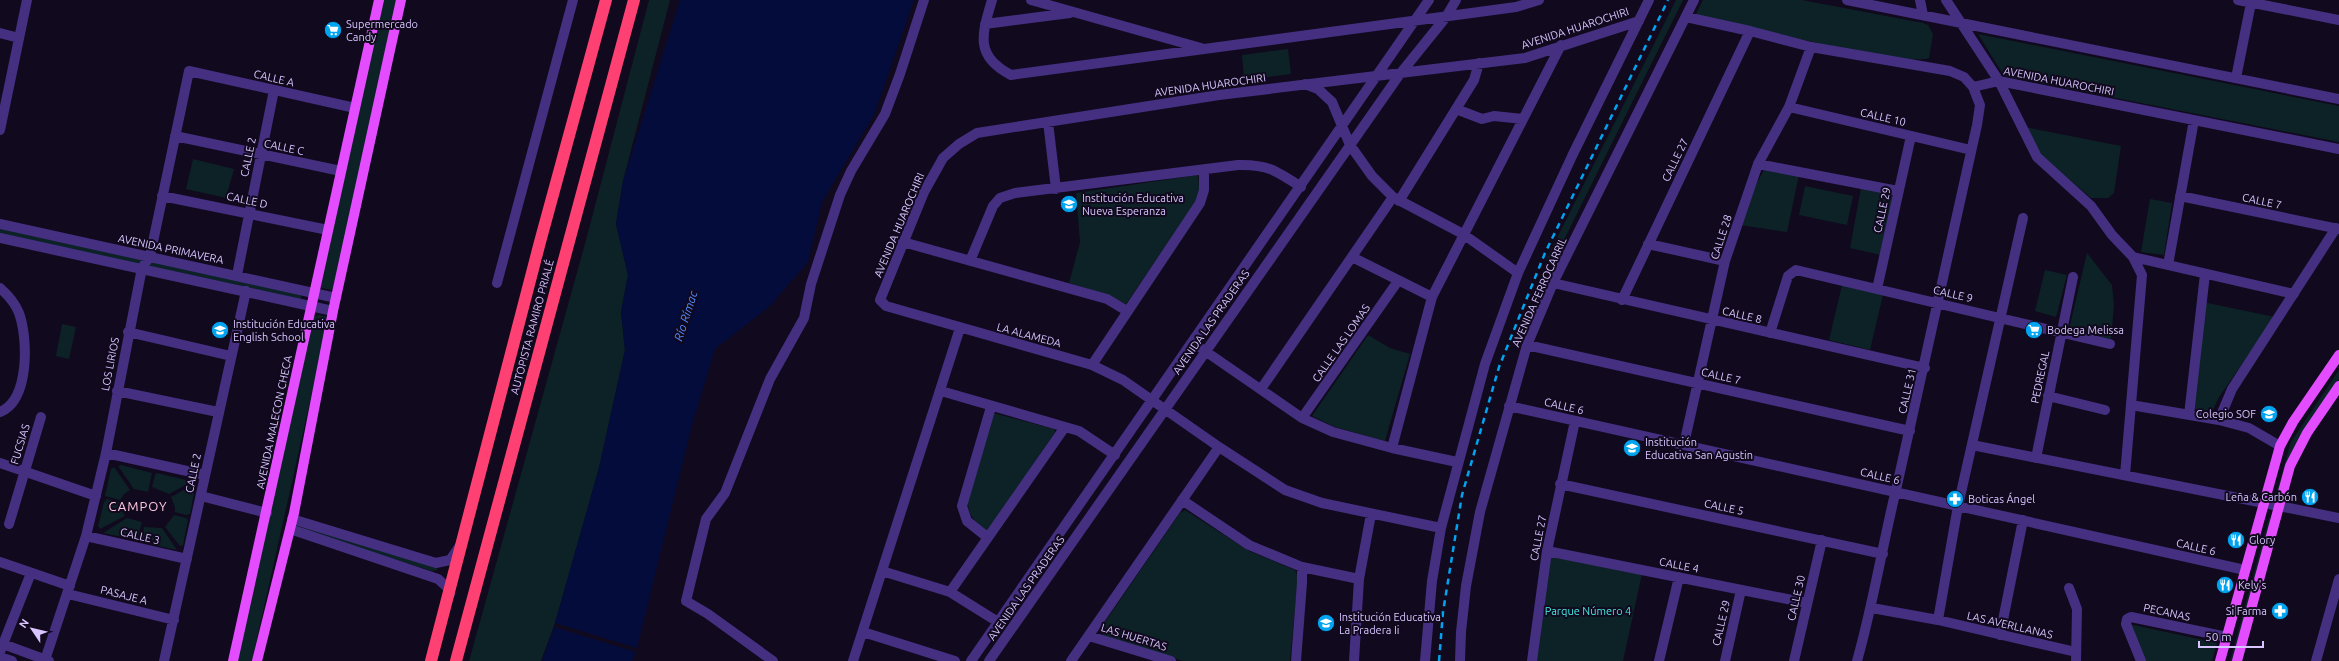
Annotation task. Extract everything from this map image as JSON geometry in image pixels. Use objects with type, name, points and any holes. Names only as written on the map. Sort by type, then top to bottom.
[{"type":"highway","name":"AUTOPISTA RAMIRO PRIALÉ","points":[[431,661],[450,594],[606,0]]},
{"type":"highway","name":"AUTOPISTA RAMIRO PRIALÉ","points":[[456,661],[634,0]]},
{"type":"main road","name":"AVENIDA MALECON CHECA","points":[[233,661],[267,513],[379,0]]},
{"type":"main road","points":[[257,661],[290,529],[333,310],[401,0]]},
{"type":"main road","points":[[2220,661],[2280,446],[2292,422],[2339,355]]},
{"type":"main road","points":[[2237,661],[2279,507],[2297,450],[2339,386]]},
{"type":"street","points":[[0,130],[3,104],[27,0]]},
{"type":"street","points":[[497,283],[573,0]]},
{"type":"street","points":[[773,661],[708,614],[686,601],[706,519],[725,493],[770,379],[804,318],[811,284],[840,195],[851,171],[884,114],[900,74],[924,0]]},
{"type":"street","points":[[992,0],[982,41],[985,51],[991,61],[1011,75],[1446,17],[1539,0]]},
{"type":"street","points":[[1031,0],[1205,49]]},
{"type":"street","name":"AVENIDA LAS PRADERAS","points":[[971,661],[1429,0]]},
{"type":"street","name":"AVENIDA LAS PRADERAS","points":[[989,661],[1400,74],[1446,17],[1456,0]]},
{"type":"street","name":"AVENIDA FERROCARRIL","points":[[1425,661],[1432,580],[1441,528],[1457,462],[1485,364],[1518,273],[1576,148],[1649,0]]},
{"type":"street","name":"AVENIDA FERROCARRIL","points":[[1460,661],[1461,632],[1466,586],[1476,534],[1509,406],[1527,345],[1553,283],[1694,0]]},
{"type":"street","points":[[1847,0],[2339,99]]},
{"type":"street","points":[[1920,0],[1923,15]]},
{"type":"street","points":[[1946,0],[1948,6],[1962,23],[1999,81],[2037,157],[2091,206],[2112,235],[2133,257],[2142,275],[2125,475]]},
{"type":"street","points":[[2238,0],[2339,20]]},
{"type":"street","points":[[2236,78],[2251,3]]},
{"type":"street","points":[[985,24],[1075,12]]},
{"type":"street","points":[[1686,18],[1750,31],[1811,47],[1950,71],[1964,77],[1973,87]]},
{"type":"street","name":"AVENIDA HUAROCHIRI","points":[[880,300],[924,192],[943,158],[959,144],[977,132],[1305,84],[1376,77],[1525,58],[1561,45],[1639,21]]},
{"type":"street","name":"CALLE 27","points":[[1622,300],[1750,31]]},
{"type":"street","points":[[0,33],[19,38]]},
{"type":"street","points":[[1392,448],[1432,297],[1561,45]]},
{"type":"street","name":"CALLE 28","points":[[1684,444],[1725,261],[1758,164],[1789,107],[1811,47]]},
{"type":"street","points":[[1261,388],[1352,258],[1396,199],[1474,80],[1479,63]]},
{"type":"street","name":"CALLE A","points":[[189,71],[355,108]]},
{"type":"street","name":"LOS LIRIOS","points":[[47,660],[86,536],[96,496],[106,453],[128,332],[142,268],[150,256],[189,71]]},
{"type":"street","name":"AVENIDA HUAROCHIRI","points":[[1973,87],[1999,81],[2339,149]]},
{"type":"street","points":[[1305,84],[1328,97],[1343,125],[1350,145],[1372,176],[1396,199],[1463,234],[1518,273]]},
{"type":"street","name":"CALLE 31","points":[[1858,661],[1872,608],[1895,492],[1925,368],[1937,303],[1972,150],[1980,105],[1973,87]]},
{"type":"street","name":"CALLE 2","points":[[237,275],[248,212],[274,90]]},
{"type":"street","name":"CALLE 10","points":[[1789,107],[1972,150]]},
{"type":"street","points":[[1456,109],[1482,119],[1494,116],[1523,119]]},
{"type":"street","points":[[2168,265],[2194,120]]},
{"type":"street","points":[[1048,122],[1056,189]]},
{"type":"street","name":"CALLE C","points":[[175,136],[341,171]]},
{"type":"street","name":"CALLE 29","points":[[1877,289],[1911,136]]},
{"type":"street","points":[[970,261],[988,215],[1000,198],[1015,194],[1259,164],[1275,170],[1300,187]]},
{"type":"street","points":[[1758,164],[1898,191]]},
{"type":"street","points":[[1092,365],[1200,203],[1204,190],[1204,170]]},
{"type":"street","name":"CALLE D","points":[[162,196],[248,212],[328,230]]},
{"type":"street","name":"CALLE 7","points":[[2180,196],[2338,229]]},
{"type":"street","points":[[1872,608],[1938,620],[1958,506],[2023,218]]},
{"type":"street","name":"AVENIDA PRIMAVERA","points":[[0,224],[336,298]]},
{"type":"street","points":[[2219,420],[2232,389],[2338,229]]},
{"type":"street","points":[[0,238],[333,310]]},
{"type":"street","points":[[903,242],[1107,299],[1127,311]]},
{"type":"street","points":[[1648,244],[1725,261]]},
{"type":"street","points":[[2133,257],[2294,294]]},
{"type":"street","points":[[1352,258],[1432,297]]},
{"type":"street","name":"CALLE 9","points":[[1770,333],[1788,276],[1791,272],[1796,270],[2110,344]]},
{"type":"street","points":[[2189,415],[2205,274]]},
{"type":"street","name":"PEDREGAL","points":[[2036,458],[2073,277]]},
{"type":"street","name":"CALLE LAS LOMAS","points":[[1302,418],[1398,281]]},
{"type":"street","name":"CALLE 8","points":[[1553,283],[1622,300],[1925,368]]},
{"type":"street","points":[[0,288],[14,303],[19,313],[24,356],[23,376],[18,396],[12,404],[0,412]]},
{"type":"street","name":"CALLE 2","points":[[164,661],[246,291]]},
{"type":"street","name":"LA ALAMEDA","points":[[880,300],[886,306],[1092,365],[1123,380],[1219,447],[1285,490],[1322,503],[1441,528]]},
{"type":"street","points":[[854,661],[960,328]]},
{"type":"street","points":[[128,332],[231,356]]},
{"type":"street","points":[[1192,342],[1261,388],[1302,418],[1333,432],[1392,448],[1457,462]]},
{"type":"street","name":"CALLE 7","points":[[1527,345],[1910,431]]},
{"type":"street","points":[[117,390],[218,412]]},
{"type":"street","points":[[941,391],[1079,431],[1115,455]]},
{"type":"street","points":[[2048,396],[2105,410]]},
{"type":"street","points":[[987,538],[967,521],[962,506],[991,406]]},
{"type":"street","name":"CALLE 6","points":[[1509,406],[2245,570]]},
{"type":"street","points":[[2131,406],[2219,420],[2249,428],[2280,446]]},
{"type":"street","name":"FUCSIAS","points":[[9,524],[41,417]]},
{"type":"street","name":"CALLE 27","points":[[1532,661],[1547,551],[1560,484],[1575,421]]},
{"type":"street","points":[[950,592],[1065,427]]},
{"type":"street","points":[[1972,445],[2339,518]]},
{"type":"street","points":[[1071,661],[1219,447]]},
{"type":"street","points":[[106,453],[205,475]]},
{"type":"street","points":[[0,463],[96,496]]},
{"type":"street","name":"CALLE 5","points":[[1560,484],[1883,554]]},
{"type":"street","points":[[201,496],[267,513]]},
{"type":"street","points":[[1182,500],[1249,545],[1302,567],[1359,580]]},
{"type":"street","points":[[1354,661],[1359,580],[1371,514]]},
{"type":"street","points":[[292,519],[436,563],[450,560],[462,544]]},
{"type":"street","points":[[2000,635],[2023,520]]},
{"type":"street","points":[[290,529],[438,579],[447,587],[450,594]]},
{"type":"street","name":"CALLE 3","points":[[86,536],[187,559]]},
{"type":"street","name":"CALLE 30","points":[[1794,661],[1822,540]]},
{"type":"street","name":"CALLE 4","points":[[1547,551],[1807,603]]},
{"type":"street","name":"PASAJE A","points":[[0,562],[31,572],[69,590],[174,620]]},
{"type":"street","points":[[1296,661],[1302,567]]},
{"type":"street","points":[[882,571],[950,592],[998,622]]},
{"type":"street","points":[[31,572],[1,647],[47,660]]},
{"type":"street","points":[[1659,661],[1679,577]]},
{"type":"street","points":[[2318,660],[2338,586]]},
{"type":"street","points":[[2069,588],[2077,610],[2076,656]]},
{"type":"street","name":"CALLE 29","points":[[1725,661],[1741,590]]},
{"type":"street","name":"PECANAS","points":[[2141,661],[2126,624],[2127,619],[2131,617],[2227,637]]},
{"type":"street","name":"LAS AVERLLANAS","points":[[1938,620],[2076,656]]},
{"type":"street","points":[[863,632],[955,661]]},
{"type":"street","name":"LAS HUERTAS","points":[[1089,636],[1171,661]]},
{"type":"street","points":[[0,657],[12,661]]},
{"type":"green space","points":[[382,0],[397,0],[336,286],[331,290],[322,288],[320,285]]},
{"type":"green space","points":[[649,0],[670,0],[623,181],[616,224],[628,275],[621,312],[625,350],[599,468],[555,623],[541,661],[469,661],[586,240]]},
{"type":"green space","points":[[1676,0],[1683,0],[1552,264],[1546,260]]},
{"type":"green space","points":[[1703,0],[1802,0],[1923,23],[1928,25],[1933,34],[1929,58],[1915,59],[1890,57],[1857,51],[1700,16],[1696,14]]},
{"type":"green space","points":[[1978,34],[2339,106],[2339,142],[2004,76]]},
{"type":"green space","points":[[1288,49],[1291,74],[1244,80],[1242,55]]},
{"type":"green space","points":[[2025,127],[2121,146],[2114,193],[2108,198],[2091,198],[2040,154]]},
{"type":"green space","points":[[193,159],[234,169],[226,198],[186,189]]},
{"type":"green space","points":[[1764,170],[1799,175],[1787,232],[1740,225],[1752,192]]},
{"type":"green space","points":[[1198,175],[1199,189],[1196,201],[1126,304],[1105,294],[1069,283],[1080,242],[1076,193]]},
{"type":"green space","points":[[1805,186],[1853,196],[1847,225],[1799,215]]},
{"type":"green space","points":[[1861,188],[1891,194],[1893,197],[1881,255],[1850,248]]},
{"type":"green space","points":[[2150,199],[2172,203],[2164,255],[2141,252]]},
{"type":"green space","points":[[0,227],[302,293],[301,299],[0,234]]},
{"type":"green space","points":[[2087,253],[2112,285],[2114,306],[2111,339],[2069,329]]},
{"type":"green space","points":[[2045,270],[2067,275],[2056,317],[2035,311]]},
{"type":"green space","points":[[1842,285],[1883,295],[1870,350],[1829,340]]},
{"type":"green space","points":[[2203,302],[2275,317],[2219,397],[2212,412],[2192,409]]},
{"type":"green space","points":[[318,315],[325,316],[328,321],[252,661],[237,661],[314,317]]},
{"type":"green space","points":[[62,324],[76,327],[69,359],[56,356]]},
{"type":"green space","points":[[1368,335],[1390,348],[1410,354],[1385,441],[1335,427],[1312,416]]},
{"type":"green space","points":[[2339,370],[2339,380],[2291,453],[2279,495],[2276,494],[2291,442]]},
{"type":"green space","points":[[993,413],[1054,429],[1055,432],[987,531],[975,521],[970,514],[968,499]]},
{"type":"green space","points":[[121,465],[152,473],[148,492],[134,489],[118,466]]},
{"type":"green space","points":[[114,467],[130,490],[124,494],[120,500],[105,496],[111,469]]},
{"type":"green space","points":[[157,473],[191,482],[169,494],[152,487],[155,475]]},
{"type":"green space","points":[[193,485],[195,488],[190,514],[186,515],[175,512],[175,507],[171,497]]},
{"type":"green space","points":[[107,499],[120,502],[121,510],[125,516],[100,529],[98,526],[104,502]]},
{"type":"green space","points":[[1185,510],[1249,551],[1295,570],[1298,578],[1290,661],[1183,661],[1104,637],[1100,629],[1180,513]]},
{"type":"green space","points":[[174,515],[186,518],[188,520],[183,545],[180,546],[165,527]]},
{"type":"green space","points":[[127,518],[142,522],[137,540],[103,533]]},
{"type":"green space","points":[[2269,518],[2273,519],[2234,661],[2230,661]]},
{"type":"green space","points":[[144,527],[162,528],[177,550],[141,542]]},
{"type":"green space","points":[[305,527],[435,566],[438,570],[432,571],[303,531],[301,529]]},
{"type":"green space","name":"Parque Número 4","points":[[1550,556],[1642,574],[1623,661],[1536,661]]},
{"type":"green space","points":[[2129,624],[2217,643],[2212,661],[2145,661]]},
{"type":"water","name":"Río Rímac","points":[[680,0],[914,0],[874,115],[822,202],[808,262],[770,306],[715,349],[692,425],[637,648],[555,623],[599,468],[625,350],[621,312],[628,275],[616,224],[623,181]]},
{"type":"water","points":[[554,627],[636,652],[632,661],[542,661]]},
{"type":"railway","points":[[1439,661],[1443,612],[1462,495],[1499,367],[1545,253],[1668,0]]},
{"type":"place","name":"Supermercado Candy","points":[[333,30]]},
{"type":"place","name":"Institución Educativa Nueva Esperanza","points":[[1069,204]]},
{"type":"place","name":"Institución Educativa English School","points":[[220,330]]},
{"type":"place","name":"Bodega Melissa","points":[[2034,330]]},
{"type":"place","name":"Colegio SOF","points":[[2269,414]]},
{"type":"place","name":"Institución Educativa San Agustin","points":[[1632,448]]},
{"type":"place","name":"Leña & Carbón","points":[[2310,497]]},
{"type":"place","name":"Boticas Ángel","points":[[1955,499]]},
{"type":"place","name":"Glory","points":[[2236,540]]},
{"type":"place","name":"Kely's","points":[[2225,585]]},
{"type":"place","name":"Si Farma","points":[[2280,611]]},
{"type":"place","name":"Institución Educativa La Pradera Ii","points":[[1326,623]]},
{"type":"district","name":"CAMPOY","points":[[138,506]]}]
